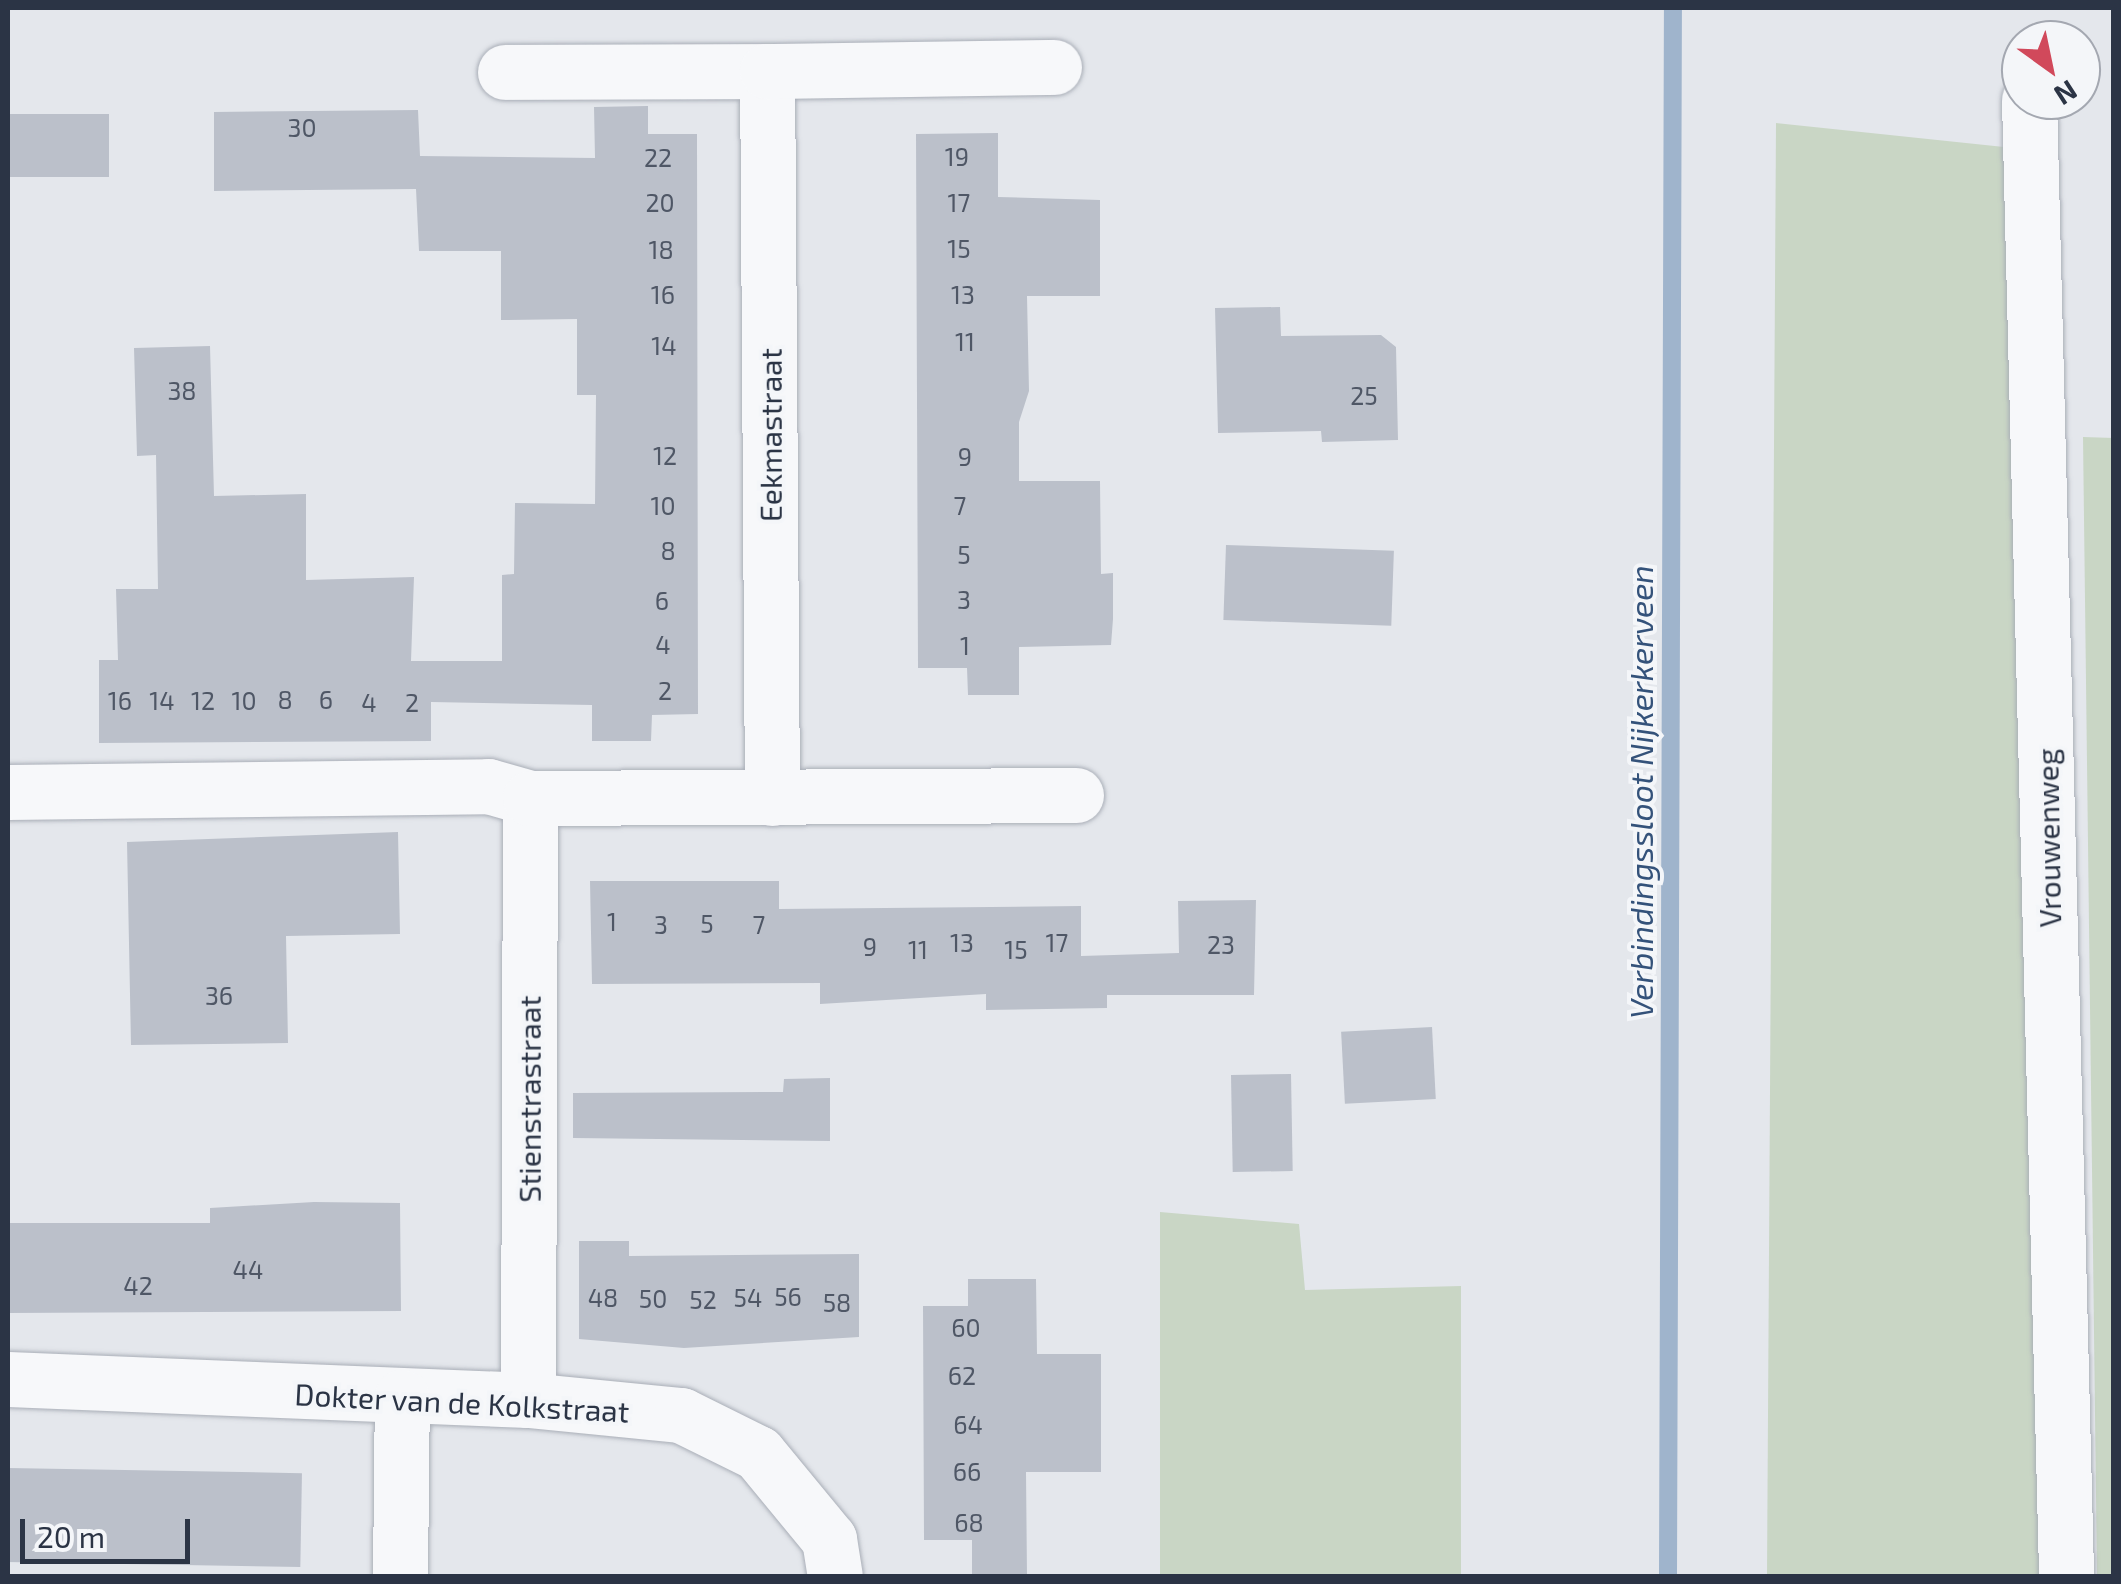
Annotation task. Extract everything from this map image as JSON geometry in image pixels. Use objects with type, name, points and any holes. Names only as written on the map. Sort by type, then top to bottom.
[{"type":"street","points":[[505,72],[1054,68]]},
{"type":"street","name":"Eekmastraat","points":[[767,72],[772,798]]},
{"type":"street","name":"Vrouwenweg","points":[[2030,120],[2066,1576]]},
{"type":"street","points":[[8,792],[488,786],[530,798],[1076,794]]},
{"type":"street","name":"Stienstrastraat","points":[[528,1400],[530,798]]},
{"type":"street","name":"Dokter van de Kolkstraat","points":[[8,1380],[528,1400],[681,1415],[758,1453],[829,1539],[834,1576]]},
{"type":"street","points":[[400,1576],[402,1397]]},
{"type":"green space","points":[[1776,123],[2023,149],[2049,1576],[1767,1576]]},
{"type":"green space","points":[[2083,437],[2114,438],[2113,1576],[2097,1576]]},
{"type":"green space","points":[[1160,1212],[1299,1224],[1305,1290],[1461,1286],[1461,1576],[1160,1576]]},
{"type":"building","points":[[648,106],[648,134],[697,134],[698,714],[652,715],[651,741],[592,741],[592,705],[431,702],[431,741],[99,743],[99,660],[118,660],[116,589],[158,589],[156,455],[137,456],[134,348],[210,346],[214,496],[306,494],[306,580],[414,577],[411,661],[502,661],[502,575],[514,574],[515,503],[595,504],[596,395],[577,395],[577,319],[501,320],[501,251],[419,251],[416,189],[214,191],[214,112],[418,110],[420,156],[595,158],[594,107]]},
{"type":"building","points":[[8,114],[109,114],[109,177],[8,177]]},
{"type":"building","points":[[998,133],[998,197],[1100,200],[1100,296],[1027,296],[1029,391],[1019,422],[1019,481],[1100,481],[1101,574],[1113,573],[1113,619],[1111,645],[1019,647],[1019,695],[968,695],[967,668],[918,668],[916,134]]},
{"type":"building","points":[[1280,307],[1281,336],[1381,335],[1396,347],[1398,440],[1322,442],[1321,431],[1218,433],[1215,308]]},
{"type":"building","points":[[1226,545],[1394,551],[1391,626],[1223,620]]},
{"type":"building","points":[[398,832],[400,934],[286,936],[288,1043],[131,1045],[127,842]]},
{"type":"building","points":[[590,881],[779,881],[779,909],[1081,906],[1081,956],[1179,953],[1178,901],[1256,900],[1254,995],[1107,995],[1107,1008],[986,1010],[986,994],[820,1004],[820,983],[592,984]]},
{"type":"building","points":[[1432,1027],[1436,1099],[1345,1104],[1341,1032]]},
{"type":"building","points":[[1291,1074],[1293,1171],[1233,1172],[1231,1075]]},
{"type":"building","points":[[830,1078],[830,1141],[573,1138],[573,1093],[783,1092],[784,1079]]},
{"type":"building","points":[[314,1202],[400,1203],[401,1311],[8,1313],[8,1223],[210,1223],[210,1208]]},
{"type":"building","points":[[579,1241],[629,1241],[629,1256],[859,1254],[859,1337],[684,1348],[579,1339]]},
{"type":"building","points":[[968,1279],[1036,1279],[1037,1354],[1101,1354],[1101,1472],[1026,1472],[1027,1576],[972,1576],[972,1540],[924,1540],[923,1306],[968,1306]]},
{"type":"building","points":[[8,1468],[302,1473],[300,1567],[8,1562]]},
{"type":"waterway","name":"Verbindingssloot Nijkerkerveen","points":[[1668,1576],[1673,8]]}]
